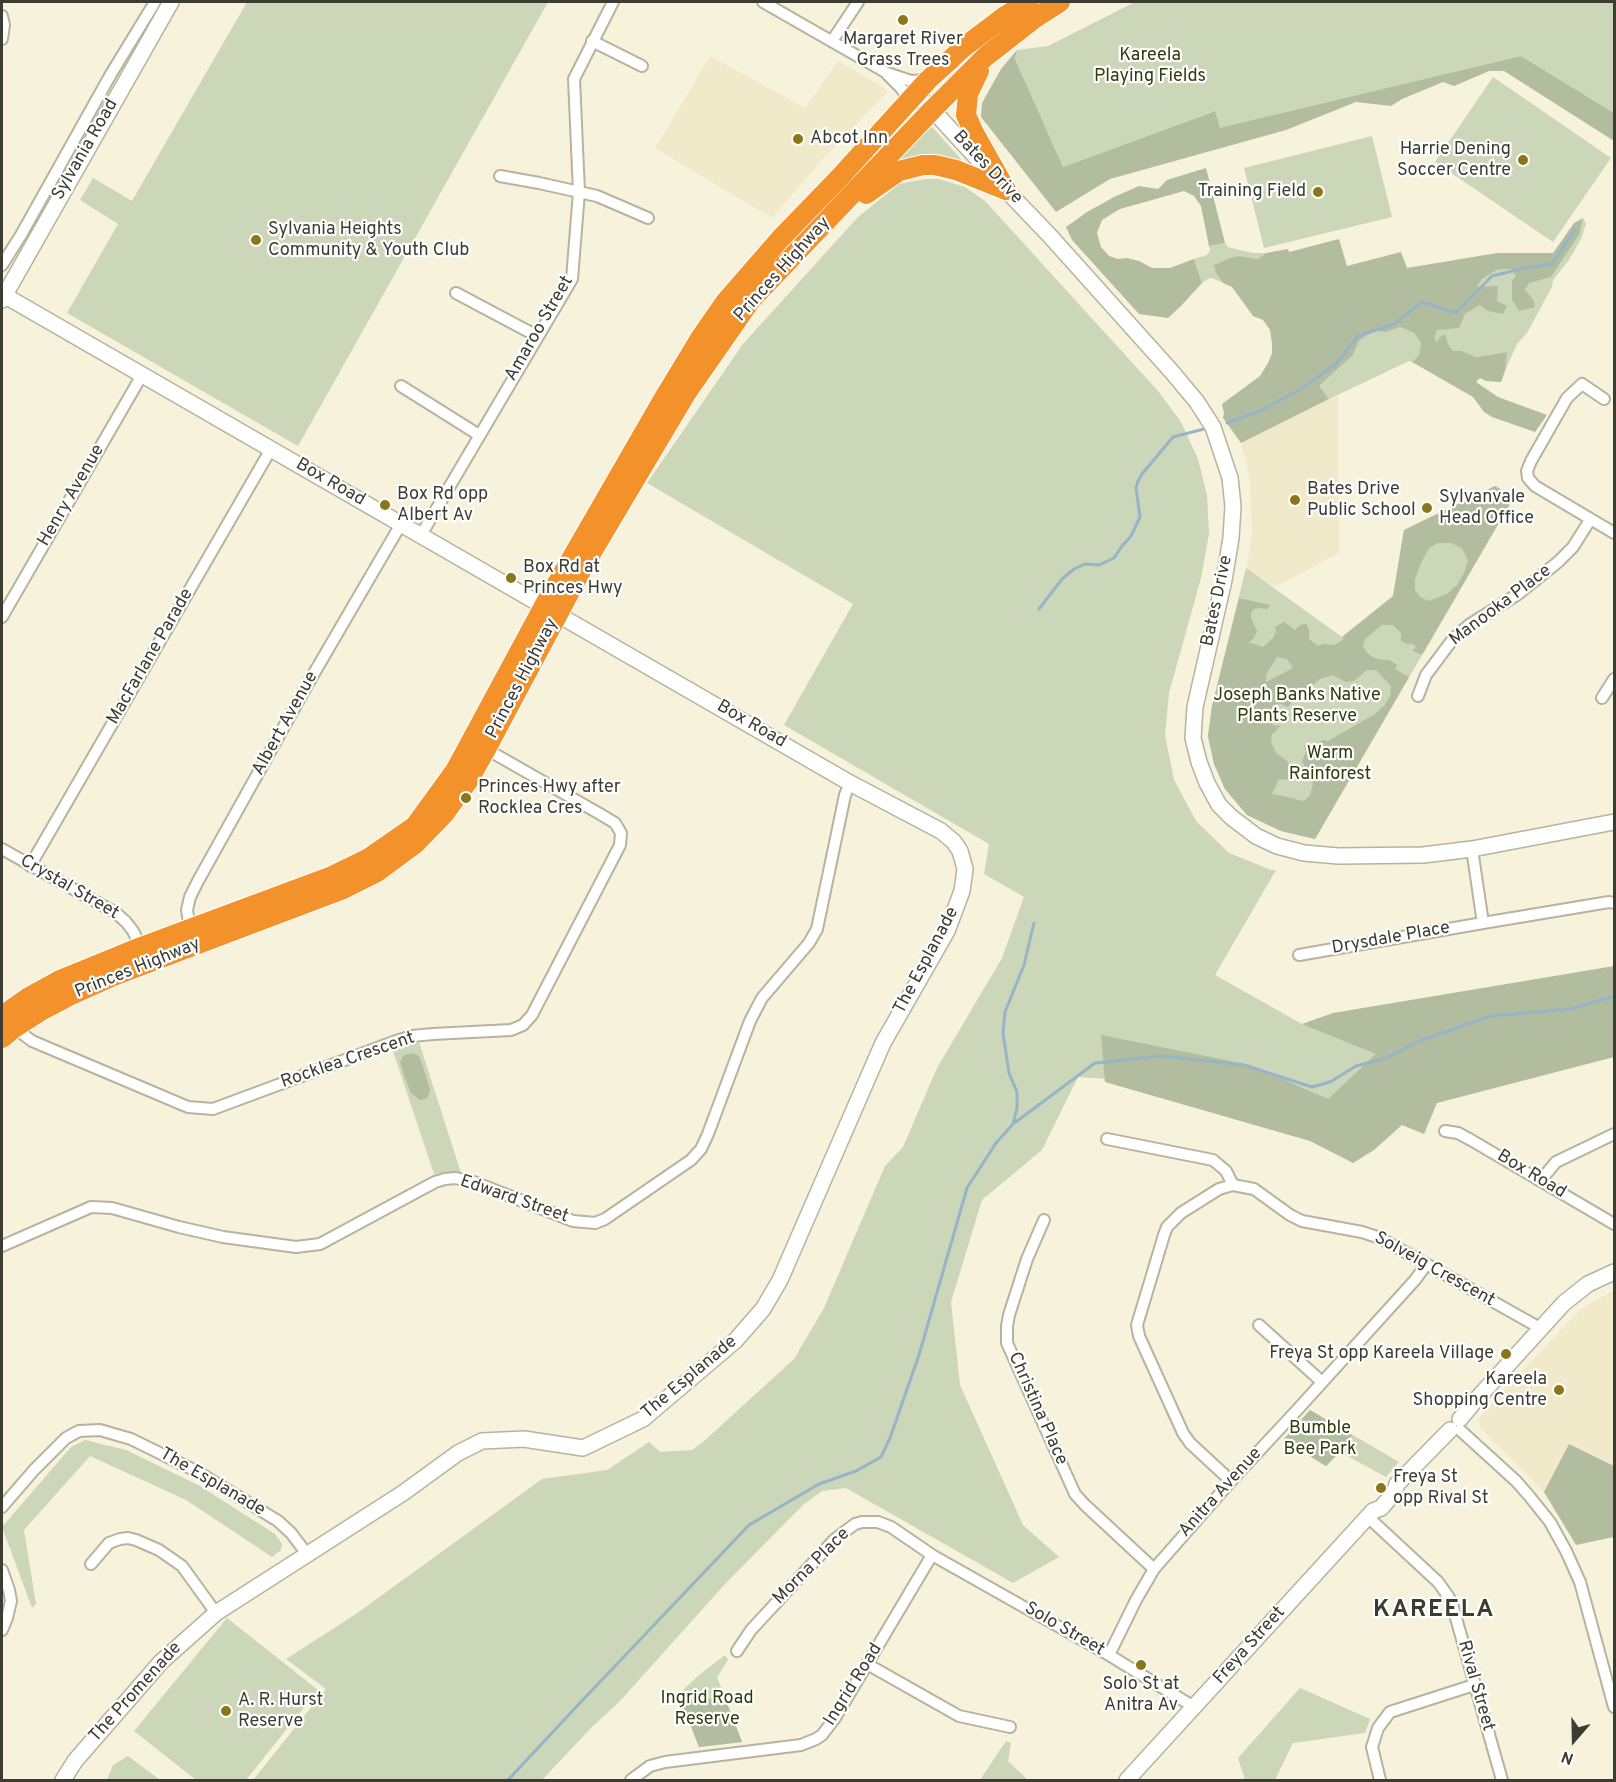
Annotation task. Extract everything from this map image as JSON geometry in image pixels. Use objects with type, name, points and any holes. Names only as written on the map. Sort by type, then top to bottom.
[{"type":"highway","name":"Princes Highway","points":[[5,1024],[111,977],[190,929],[332,876],[369,858],[415,826],[454,771],[551,609],[664,398],[726,301],[780,239],[917,92],[964,47],[1028,2]]},
{"type":"highway","name":"Princes Highway","points":[[144,956],[341,890],[377,872],[415,844],[444,814],[468,781],[486,749],[551,609],[588,558],[700,371],[751,300],[985,57],[1035,18],[1060,2]]},
{"type":"highway","points":[[985,57],[968,94],[966,115],[1006,190]]},
{"type":"highway","points":[[836,212],[855,205],[871,189],[890,176],[923,165],[957,170],[1006,190]]},
{"type":"street","points":[[2,265],[111,74],[155,2]]},
{"type":"street","name":"Sylvania Road","points":[[2,296],[171,2]]},
{"type":"street","name":"Amaroo Street","points":[[421,535],[572,279],[579,192],[574,80],[614,2]]},
{"type":"street","points":[[763,2],[887,73],[911,81],[917,92],[906,96],[887,73]]},
{"type":"street","points":[[832,41],[858,2]]},
{"type":"street","points":[[2,16],[4,25],[2,39]]},
{"type":"street","points":[[592,41],[642,66]]},
{"type":"street","name":"Bates Drive","points":[[917,92],[1172,372],[1214,427],[1230,478],[1233,506],[1231,538],[1224,580],[1195,707],[1193,738],[1207,783],[1220,805],[1241,826],[1256,836],[1286,849],[1338,856],[1423,855],[1472,849],[1614,822]]},
{"type":"street","points":[[500,176],[597,196],[648,218]]},
{"type":"street","points":[[456,293],[537,336]]},
{"type":"street","name":"Box Road","points":[[2,296],[551,609],[850,783],[941,831]]},
{"type":"street","name":"Henry Avenue","points":[[2,617],[142,375]]},
{"type":"street","points":[[1604,399],[1582,384],[1567,398],[1527,471],[1528,478],[1535,486],[1614,534]]},
{"type":"street","points":[[401,386],[479,435]]},
{"type":"street","name":"MacFarlane Parade","points":[[30,866],[271,449]]},
{"type":"street","name":"Manooka Place","points":[[1418,696],[1426,675],[1453,639],[1469,625],[1518,594],[1558,562],[1573,547],[1590,520]]},
{"type":"street","name":"Albert Avenue","points":[[190,929],[187,910],[190,897],[198,881],[306,687],[401,524]]},
{"type":"street","points":[[1602,698],[1614,679]]},
{"type":"street","name":"Rocklea Crescent","points":[[5,1024],[32,1041],[188,1107],[213,1109],[412,1036],[511,1030],[523,1025],[531,1015],[620,845],[621,833],[615,823],[608,818],[486,749]]},
{"type":"street","name":"Edward Street","points":[[2,1246],[91,1207],[112,1208],[224,1237],[296,1247],[320,1244],[435,1182],[455,1178],[474,1182],[573,1221],[596,1223],[605,1219],[691,1160],[701,1149],[750,1021],[762,998],[809,943],[817,929],[850,783]]},
{"type":"street","name":"The Esplanade","points":[[2,1507],[66,1437],[79,1431],[100,1430],[131,1439],[198,1472],[278,1521],[291,1533],[307,1554],[403,1493],[458,1454],[482,1441],[524,1439],[583,1448],[643,1419],[744,1333],[763,1309],[780,1280],[883,1043],[942,941],[962,891],[964,861],[954,843],[941,831]]},
{"type":"street","name":"Crystal Street","points":[[2,849],[116,914],[126,922],[144,956]]},
{"type":"street","points":[[1472,849],[1483,923]]},
{"type":"street","name":"Drysdale Place","points":[[1299,955],[1609,902],[1614,903]]},
{"type":"street","name":"Box Road","points":[[1445,1131],[1458,1133],[1471,1140],[1614,1224]]},
{"type":"street","points":[[1540,1181],[1556,1162],[1614,1134]]},
{"type":"street","points":[[1107,1139],[1213,1160],[1226,1171],[1233,1185],[1219,1190],[1189,1208],[1167,1227],[1137,1325],[1139,1336],[1183,1433],[1190,1443],[1231,1481]]},
{"type":"street","name":"Solveig Crescent","points":[[1233,1185],[1254,1189],[1302,1221],[1362,1232],[1392,1244],[1540,1329]]},
{"type":"street","name":"Christina Place","points":[[1044,1221],[1027,1259],[1009,1315],[1006,1326],[1007,1343],[1075,1494],[1154,1569]]},
{"type":"street","name":"Anitra Avenue","points":[[1108,1655],[1154,1569],[1231,1481],[1415,1280],[1426,1265]]},
{"type":"street","name":"Freya Street","points":[[1127,1780],[1370,1514],[1375,1503],[1388,1488],[1397,1484],[1457,1427],[1474,1402],[1564,1302],[1577,1291],[1614,1272]]},
{"type":"street","points":[[1259,1325],[1322,1383]]},
{"type":"street","points":[[1457,1427],[1516,1480],[1550,1522],[1580,1582],[1614,1707]]},
{"type":"street","name":"Rival Street","points":[[1370,1514],[1438,1582],[1448,1596],[1502,1780]]},
{"type":"street","name":"Morna Place","points":[[737,1651],[751,1630],[835,1539],[855,1524],[870,1521],[885,1524],[932,1555]]},
{"type":"street","points":[[91,1564],[119,1535],[136,1540],[167,1555],[188,1573],[216,1613]]},
{"type":"street","name":"The Promenade","points":[[63,1780],[75,1761],[184,1639],[216,1613],[307,1554]]},
{"type":"street","name":"Solo Street","points":[[932,1555],[1108,1655],[1194,1707]]},
{"type":"street","name":"Ingrid Road","points":[[631,1780],[650,1766],[665,1762],[809,1743],[822,1735],[932,1555]]},
{"type":"street","points":[[2,1570],[11,1601],[2,1630]]},
{"type":"street","points":[[867,1664],[959,1716],[1010,1727]]},
{"type":"street","points":[[1380,1780],[1372,1747],[1378,1728],[1390,1712],[1474,1685]]},
{"type":"shaded area","points":[[710,56],[805,108],[838,61],[886,89],[887,92],[824,158],[772,218],[655,148]]},
{"type":"shaded area","name":"Bates Drive Public School","points":[[1338,395],[1339,553],[1273,588],[1246,568],[1252,536],[1250,478],[1241,443]]},
{"type":"shaded area","name":"Kareela Shopping Centre","points":[[1614,1290],[1614,1466],[1569,1444],[1544,1492],[1480,1428],[1479,1420],[1482,1414],[1575,1315],[1587,1305]]},
{"type":"green space","points":[[247,2],[548,2],[298,446],[67,313],[118,224],[80,200],[93,178],[132,201]]},
{"type":"green space","name":"Kareela Playing Fields","points":[[1135,2],[1614,2],[1614,113],[1521,56],[1220,129],[1214,111],[1063,167],[1015,59],[1017,50],[1048,46]]},
{"type":"green space","points":[[1017,50],[1015,59],[1063,167],[1215,111],[1220,128],[1521,56],[1614,113],[1614,141],[1504,71],[1489,71],[1454,86],[1443,82],[1391,106],[1356,102],[1286,130],[1110,179],[1056,212],[981,117],[982,103],[1001,69]]},
{"type":"green space","name":"Harrie Dening Soccer Centre","points":[[1493,77],[1611,158],[1553,242],[1435,162]]},
{"type":"green space","points":[[930,127],[960,158],[962,163],[947,157],[920,157],[905,159],[891,166],[927,128]]},
{"type":"green space","name":"Training Field","points":[[1372,136],[1392,217],[1264,248],[1244,168]]},
{"type":"green space","points":[[1206,168],[1225,243],[1209,246],[1201,206],[1194,196],[1184,191],[1120,209],[1102,220],[1097,233],[1101,247],[1109,256],[1139,261],[1152,268],[1170,268],[1194,259],[1202,283],[1181,306],[1168,318],[1139,314],[1072,240],[1066,227],[1087,212],[1139,186],[1158,189],[1167,180]]},
{"type":"green space","points":[[938,179],[965,187],[985,201],[1158,391],[1181,422],[1198,459],[1207,495],[1209,534],[1201,578],[1169,693],[1165,735],[1174,780],[1196,821],[1229,853],[1276,870],[1215,975],[1302,1024],[1449,1060],[1380,1144],[1250,1088],[1078,1077],[1042,1150],[982,1200],[951,1302],[960,1385],[1023,1525],[1059,1557],[1013,1583],[846,1488],[822,1491],[803,1505],[725,1584],[620,1701],[542,1780],[253,1780],[326,1689],[286,1659],[356,1614],[542,1479],[607,1470],[649,1442],[660,1452],[692,1450],[794,1359],[824,1308],[885,1166],[903,1147],[937,1068],[1002,958],[1024,897],[984,874],[989,844],[784,725],[853,604],[647,483],[743,344],[858,217],[899,184]]},
{"type":"green space","points":[[1583,218],[1586,224],[1581,239],[1569,260],[1553,280],[1552,287],[1527,333],[1517,344],[1505,371],[1506,352],[1476,357],[1462,351],[1453,351],[1448,344],[1436,344],[1437,330],[1461,321],[1465,314],[1480,305],[1497,301],[1496,295],[1477,287],[1482,279],[1497,270],[1511,269],[1516,276],[1512,300],[1533,299],[1525,290],[1529,283],[1580,233]]},
{"type":"green space","points":[[1583,218],[1580,233],[1551,277],[1529,283],[1525,290],[1533,299],[1535,307],[1519,311],[1512,300],[1512,281],[1516,276],[1511,269],[1497,270],[1482,279],[1477,287],[1498,286],[1497,301],[1507,306],[1503,314],[1488,311],[1480,305],[1465,314],[1459,328],[1437,330],[1435,337],[1436,343],[1445,334],[1453,351],[1462,351],[1476,357],[1507,352],[1501,382],[1486,381],[1480,378],[1476,382],[1498,397],[1547,415],[1535,432],[1492,417],[1484,412],[1473,397],[1412,362],[1419,355],[1421,343],[1414,333],[1400,327],[1387,332],[1373,331],[1359,341],[1353,355],[1319,386],[1329,399],[1241,443],[1223,418],[1222,404],[1260,376],[1272,353],[1272,343],[1270,330],[1263,320],[1253,316],[1232,287],[1223,283],[1214,265],[1239,256],[1258,259],[1266,253],[1288,249],[1289,252],[1339,239],[1347,266],[1401,252],[1407,268],[1497,253],[1553,253],[1574,223]]},
{"type":"green space","points":[[1225,243],[1228,247],[1235,249],[1266,253],[1258,259],[1239,256],[1216,273],[1223,283],[1212,278],[1202,283],[1194,259],[1207,255],[1210,251],[1209,246]]},
{"type":"green space","points":[[1400,327],[1414,333],[1421,343],[1419,355],[1412,362],[1409,361],[1329,399],[1318,387],[1353,355],[1359,341],[1373,331],[1387,332]]},
{"type":"green space","name":"Joseph Banks Native Plants Reserve","points":[[1495,486],[1514,497],[1315,839],[1281,831],[1247,815],[1225,789],[1214,764],[1208,736],[1212,706],[1246,568],[1342,637],[1393,596],[1404,530]]},
{"type":"green space","name":"Joseph Banks Native Plants Reserve","points":[[1495,486],[1514,497],[1422,655],[1413,651],[1416,646],[1401,641],[1401,633],[1393,625],[1382,625],[1365,639],[1363,646],[1367,653],[1374,658],[1389,660],[1397,665],[1395,669],[1409,677],[1315,839],[1281,831],[1247,815],[1225,789],[1214,764],[1208,736],[1212,706],[1239,598],[1270,605],[1267,609],[1254,609],[1251,613],[1257,631],[1248,643],[1263,647],[1273,638],[1275,627],[1284,622],[1295,630],[1300,625],[1306,624],[1309,629],[1309,639],[1318,646],[1335,645],[1393,596],[1404,530]],"holes":[[[1438,543],[1451,543],[1462,548],[1468,561],[1457,585],[1447,594],[1429,601],[1420,597],[1415,590],[1415,579],[1429,548]],[[1277,657],[1287,659],[1293,668],[1266,682],[1266,675]],[[1367,670],[1376,670],[1391,686],[1390,696],[1375,714],[1328,741],[1304,745],[1306,751],[1302,761],[1313,784],[1310,795],[1305,800],[1272,794],[1279,779],[1290,780],[1293,774],[1287,761],[1276,753],[1271,742],[1272,734],[1281,726],[1273,725],[1270,719],[1271,710],[1281,704],[1288,707],[1295,698],[1305,693],[1320,679],[1333,675],[1346,682],[1354,681]]]},
{"type":"green space","points":[[1614,966],[1614,1057],[1437,1103],[1424,1134],[1402,1125],[1374,1150],[1353,1163],[1310,1141],[1105,1082],[1101,1035],[1250,1065],[1328,1099],[1376,1054],[1302,1024],[1333,1013]]},
{"type":"green space","points":[[419,1042],[461,1173],[434,1174],[392,1048]]},
{"type":"green space","points":[[412,1053],[419,1056],[430,1090],[425,1099],[420,1100],[411,1093],[400,1062],[404,1055]]},
{"type":"green space","name":"Bumble Bee Park","points":[[1310,1410],[1399,1462],[1386,1477],[1340,1452],[1326,1466],[1284,1440]]},
{"type":"green space","name":"Bumble Bee Park","points":[[1310,1410],[1352,1435],[1326,1466],[1283,1440]]},
{"type":"green space","points":[[85,1440],[126,1450],[200,1486],[275,1534],[282,1544],[281,1550],[272,1557],[186,1500],[90,1456],[24,1530],[36,1604],[32,1608],[2,1527],[71,1447]]},
{"type":"green space","points":[[1569,1444],[1614,1466],[1614,1537],[1576,1545],[1544,1492]]},
{"type":"green space","name":"A. R. Hurst Reserve","points":[[227,1618],[318,1690],[246,1780],[196,1780],[134,1731]]},
{"type":"green space","name":"Ingrid Road Reserve","points":[[725,1655],[728,1660],[717,1677],[742,1742],[699,1747],[678,1695]]},
{"type":"green space","points":[[1300,1688],[1370,1719],[1365,1733],[1293,1743],[1275,1780],[1245,1780],[1238,1758]]},
{"type":"green space","name":"Ingrid Road Reserve","points":[[699,1695],[704,1695],[709,1699],[724,1695],[742,1742],[699,1747],[682,1703],[689,1702]]},
{"type":"green space","points":[[1006,1741],[1011,1743],[1008,1761],[1028,1780],[980,1780]]},
{"type":"green space","points":[[128,1756],[160,1780],[107,1780],[113,1765]]},
{"type":"waterway","points":[[1227,423],[1262,410],[1299,390],[1336,364],[1358,336],[1394,324],[1422,302],[1456,313],[1492,276],[1552,264],[1575,229]]},
{"type":"waterway","points":[[1039,609],[1062,579],[1074,569],[1085,564],[1099,565],[1114,558],[1131,536],[1140,517],[1136,488],[1142,474],[1173,437],[1204,429]]},
{"type":"waterway","points":[[1013,1124],[1017,1108],[1017,1092],[1009,1073],[1003,1033],[1005,1012],[1024,965],[1034,923]]},
{"type":"waterway","points":[[508,1780],[749,1525],[819,1484],[856,1471],[881,1457],[890,1438],[919,1355],[967,1188],[996,1143],[1013,1124],[1095,1063],[1162,1056],[1244,1065],[1312,1087],[1330,1082],[1356,1066],[1386,1058],[1419,1041],[1491,1016],[1571,1009],[1614,996]]},
{"type":"place","name":"Margaret River Grass Trees","points":[[903,20]]},
{"type":"place","name":"Abcot Inn","points":[[798,139]]},
{"type":"place","name":"Harrie Dening Soccer Centre","points":[[1523,160]]},
{"type":"place","name":"Training Field","points":[[1318,192]]},
{"type":"place","name":"Sylvania Heights Community & Youth Club","points":[[256,240]]},
{"type":"place","name":"Bates Drive Public School","points":[[1295,500]]},
{"type":"place","name":"Box Rd opp Albert Av","points":[[385,505]]},
{"type":"place","name":"Sylvanvale Head Office","points":[[1427,508]]},
{"type":"place","name":"Box Rd at Princes Hwy","points":[[511,578]]},
{"type":"place","name":"Princes Hwy after Rocklea Cres","points":[[466,798]]},
{"type":"place","name":"Freya St opp Kareela Village","points":[[1506,1354]]},
{"type":"place","name":"Kareela Shopping Centre","points":[[1559,1390]]},
{"type":"place","name":"Freya St opp Rival St","points":[[1381,1488]]},
{"type":"place","name":"Solo St at Anitra Av","points":[[1141,1665]]},
{"type":"place","name":"A. R. Hurst Reserve","points":[[226,1711]]},
{"type":"district","name":"KAREELA","points":[[1434,1611]]},
{"type":"park label","name":"Warm Rainforest","points":[[1330,764]]}]
